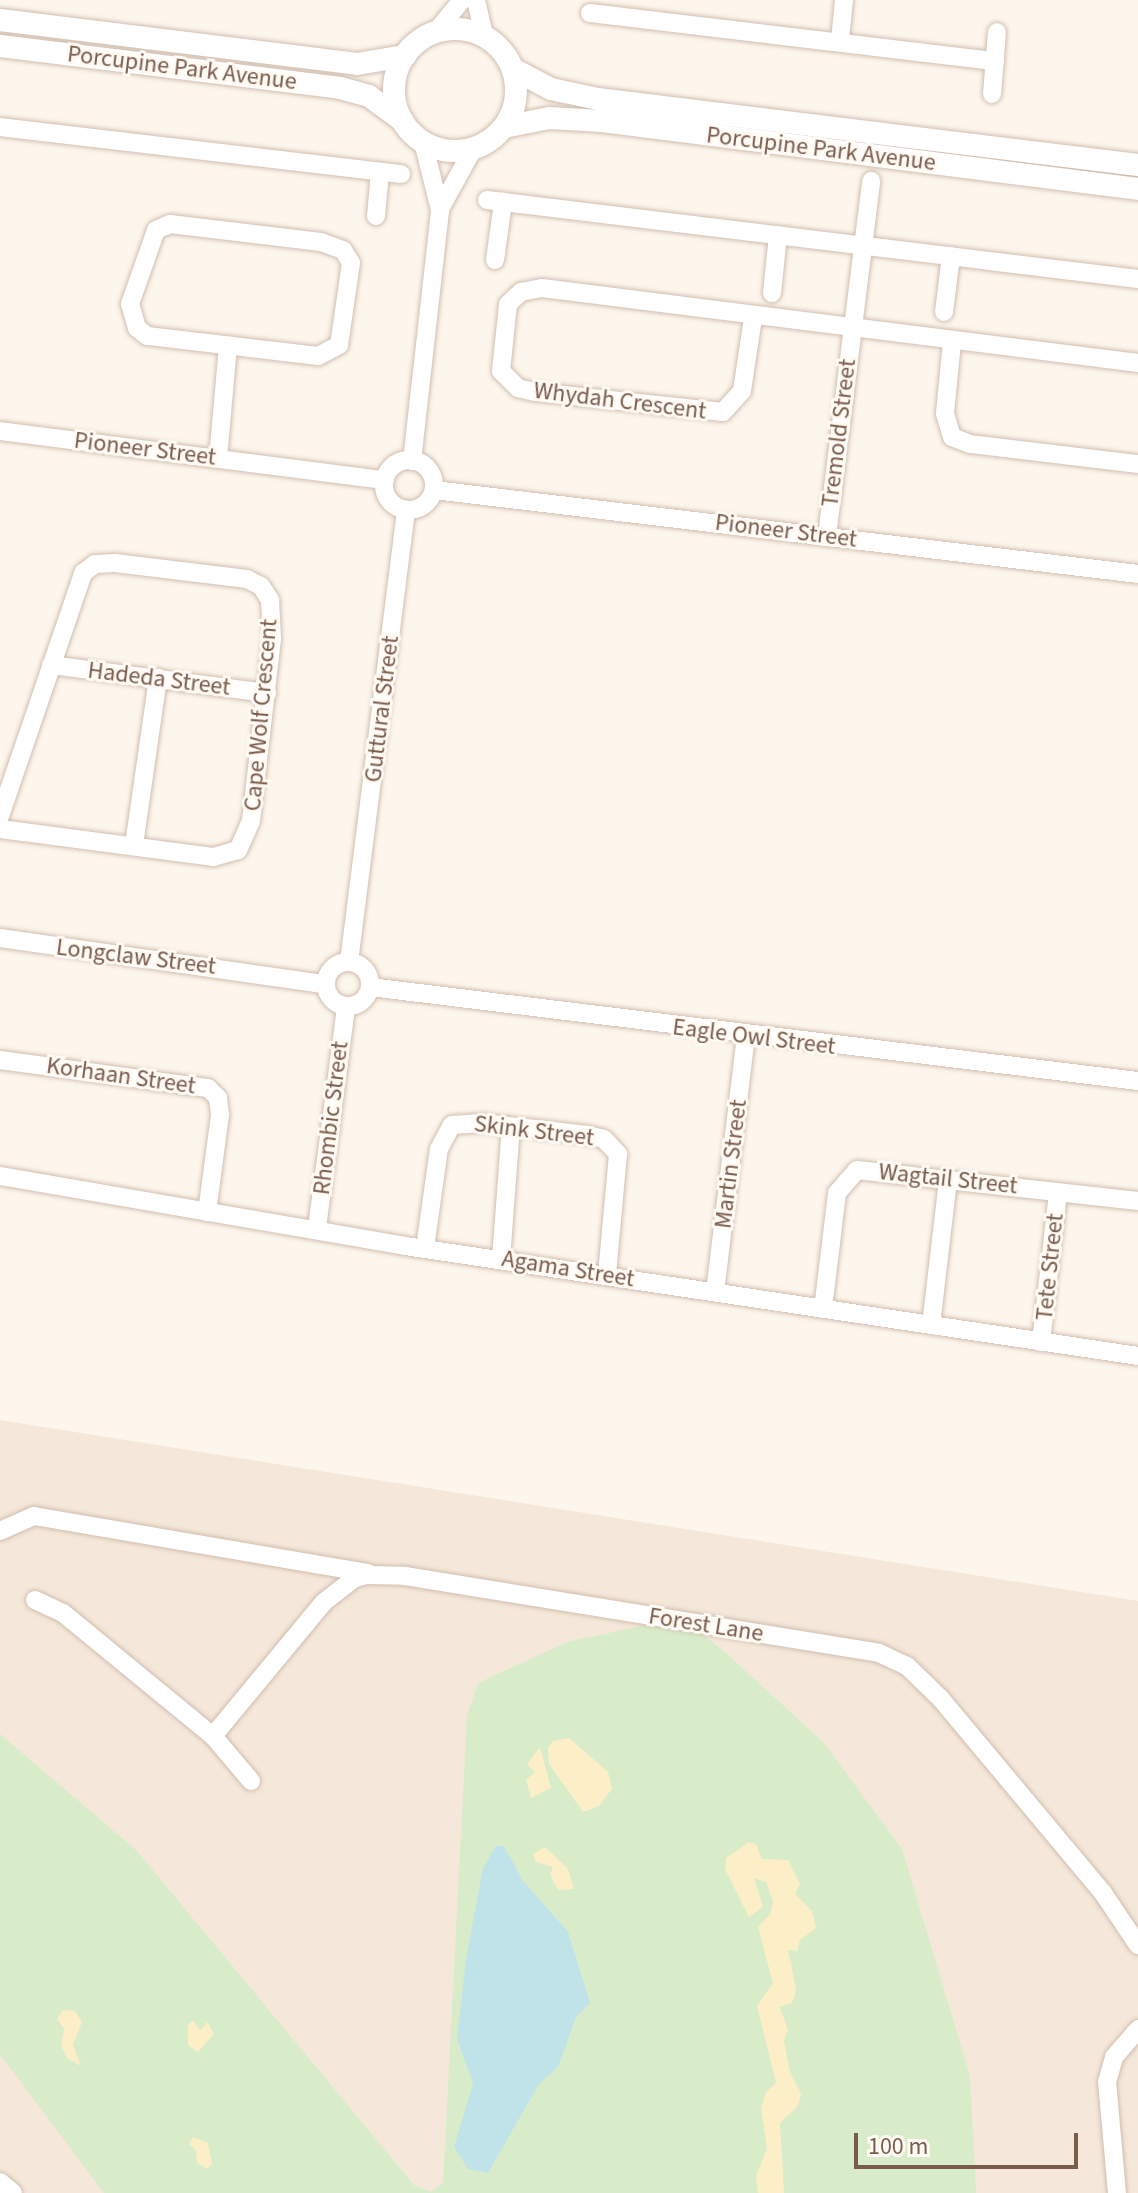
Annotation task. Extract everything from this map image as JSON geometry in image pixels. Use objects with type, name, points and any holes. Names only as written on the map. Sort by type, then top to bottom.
[{"type":"street","points":[[462,0],[435,33],[405,56],[395,82],[403,121],[423,142],[449,151],[473,149]]},
{"type":"street","points":[[440,210],[473,149],[504,127],[516,99],[513,69],[484,36],[476,0]]},
{"type":"street","points":[[840,40],[844,0]]},
{"type":"street","points":[[590,13],[840,40],[995,61]]},
{"type":"street","name":"Porcupine Park Avenue","points":[[0,20],[357,64],[405,56]]},
{"type":"street","points":[[435,33],[459,30],[484,36]]},
{"type":"street","points":[[992,94],[997,32]]},
{"type":"street","name":"Porcupine Park Avenue","points":[[0,46],[340,88],[369,96],[403,121]]},
{"type":"street","name":"Porcupine Park Avenue","points":[[513,69],[551,89],[598,99],[1138,165]]},
{"type":"street","name":"Porcupine Park Avenue","points":[[504,127],[549,118],[602,121],[1138,189]]},
{"type":"street","points":[[0,127],[401,174]]},
{"type":"street","points":[[412,461],[440,210],[423,142]]},
{"type":"street","points":[[376,216],[380,172]]},
{"type":"street","name":"Tremold Street","points":[[827,536],[871,181]]},
{"type":"street","points":[[495,260],[495,201],[1138,279]]},
{"type":"street","points":[[170,224],[213,228],[343,250],[351,263],[349,297],[343,335],[331,352],[318,356],[228,345],[147,336],[137,328],[130,304],[156,230],[170,224]]},
{"type":"street","points":[[772,293],[778,235]]},
{"type":"street","points":[[944,312],[951,256]]},
{"type":"street","name":"Whydah Crescent","points":[[753,318],[742,391],[723,412],[535,392],[518,388],[501,371],[508,304],[529,289],[1138,363]]},
{"type":"street","points":[[952,342],[945,414],[952,437],[970,444],[1138,464]]},
{"type":"street","points":[[218,458],[228,345]]},
{"type":"street","name":"Pioneer Street","points":[[0,431],[385,480]]},
{"type":"street","points":[[412,461],[427,468],[434,490],[427,503],[406,510],[387,496],[385,480],[398,463],[412,461]]},
{"type":"street","name":"Pioneer Street","points":[[434,490],[1138,574]]},
{"type":"street","name":"Guttural Street","points":[[349,962],[406,510]]},
{"type":"street","name":"Cape Wolf Crescent","points":[[0,816],[78,579],[95,564],[210,574],[256,582],[269,596],[267,693],[251,821],[238,850],[213,857],[0,829]]},
{"type":"street","name":"Hadeda Street","points":[[51,665],[267,693]]},
{"type":"street","points":[[134,845],[158,678]]},
{"type":"street","name":"Longclaw Street","points":[[0,938],[325,984]]},
{"type":"street","points":[[349,962],[365,970],[370,987],[358,1005],[346,1007],[334,1003],[325,984],[329,971],[349,962]]},
{"type":"street","name":"Eagle Owl Street","points":[[370,987],[746,1036],[1138,1081]]},
{"type":"street","name":"Rhombic Street","points":[[317,1228],[346,1007]]},
{"type":"street","name":"Martin Street","points":[[715,1292],[746,1036]]},
{"type":"street","name":"Korhaan Street","points":[[0,1060],[208,1088],[218,1098],[220,1115],[207,1212]]},
{"type":"street","name":"Skink Street","points":[[425,1248],[445,1131],[465,1121],[594,1136],[614,1147],[618,1174],[607,1275]]},
{"type":"street","points":[[501,1259],[511,1127]]},
{"type":"street","name":"Wagtail Street","points":[[823,1309],[837,1193],[848,1175],[868,1170],[1138,1201]]},
{"type":"street","name":"Agama Street","points":[[0,1176],[425,1248],[1138,1356]]},
{"type":"street","points":[[931,1325],[948,1181]]},
{"type":"street","name":"Tete Street","points":[[1041,1342],[1058,1193]]},
{"type":"street","points":[[0,1531],[34,1516],[378,1575]]},
{"type":"street","name":"Forest Lane","points":[[213,1736],[331,1594],[353,1579],[378,1575],[820,1643],[897,1660],[926,1683],[973,1736],[1103,1893],[1138,1945]]},
{"type":"street","points":[[35,1600],[63,1613],[213,1736],[251,1781]]},
{"type":"street","points":[[1117,2193],[1107,2082],[1114,2057],[1138,2029]]},
{"type":"street","points":[[0,2182],[13,2193]]},
{"type":"shaded area","points":[[0,1420],[1138,1601],[1138,2193],[0,2193]]},
{"type":"green space","points":[[651,1624],[698,1631],[725,1652],[824,1743],[902,1849],[970,2076],[976,2193],[104,2193],[0,2054],[0,1734],[136,1850],[414,2185],[431,2192],[443,2183],[467,1716],[478,1683],[567,1642]]},
{"type":"sand","points":[[569,1738],[608,1772],[612,1789],[599,1806],[583,1812],[549,1764],[548,1748],[553,1741]]},
{"type":"sand","points":[[540,1747],[551,1788],[531,1798],[526,1780],[535,1772],[527,1764]]},
{"type":"sand","points":[[749,1842],[756,1844],[762,1859],[788,1860],[800,1884],[795,1894],[812,1911],[816,1928],[800,1940],[797,1951],[788,1950],[796,1990],[792,2003],[780,2007],[788,2030],[784,2041],[790,2072],[801,2094],[798,2106],[780,2123],[784,2193],[758,2193],[756,2176],[767,2148],[761,2108],[766,2092],[776,2083],[757,2006],[773,1983],[758,1927],[770,1914],[773,1901],[766,1882],[754,1878],[763,1907],[749,1917],[725,1869],[726,1858]]},
{"type":"sand","points":[[545,1847],[568,1869],[574,1889],[558,1890],[550,1874],[553,1867],[536,1862],[533,1854]]},
{"type":"sand","points":[[63,2010],[75,2011],[82,2022],[73,2045],[81,2066],[68,2059],[61,2046],[64,2029],[57,2019]]},
{"type":"sand","points":[[193,2020],[200,2031],[207,2022],[214,2034],[198,2052],[188,2045],[188,2025]]},
{"type":"sand","points":[[193,2137],[208,2143],[212,2164],[207,2169],[197,2163],[196,2150],[189,2144]]},
{"type":"water","points":[[496,1846],[504,1846],[523,1881],[568,1932],[590,2003],[576,2017],[558,2067],[539,2084],[488,2173],[468,2169],[454,2147],[473,2083],[457,2039],[466,1959],[483,1868]]}]
